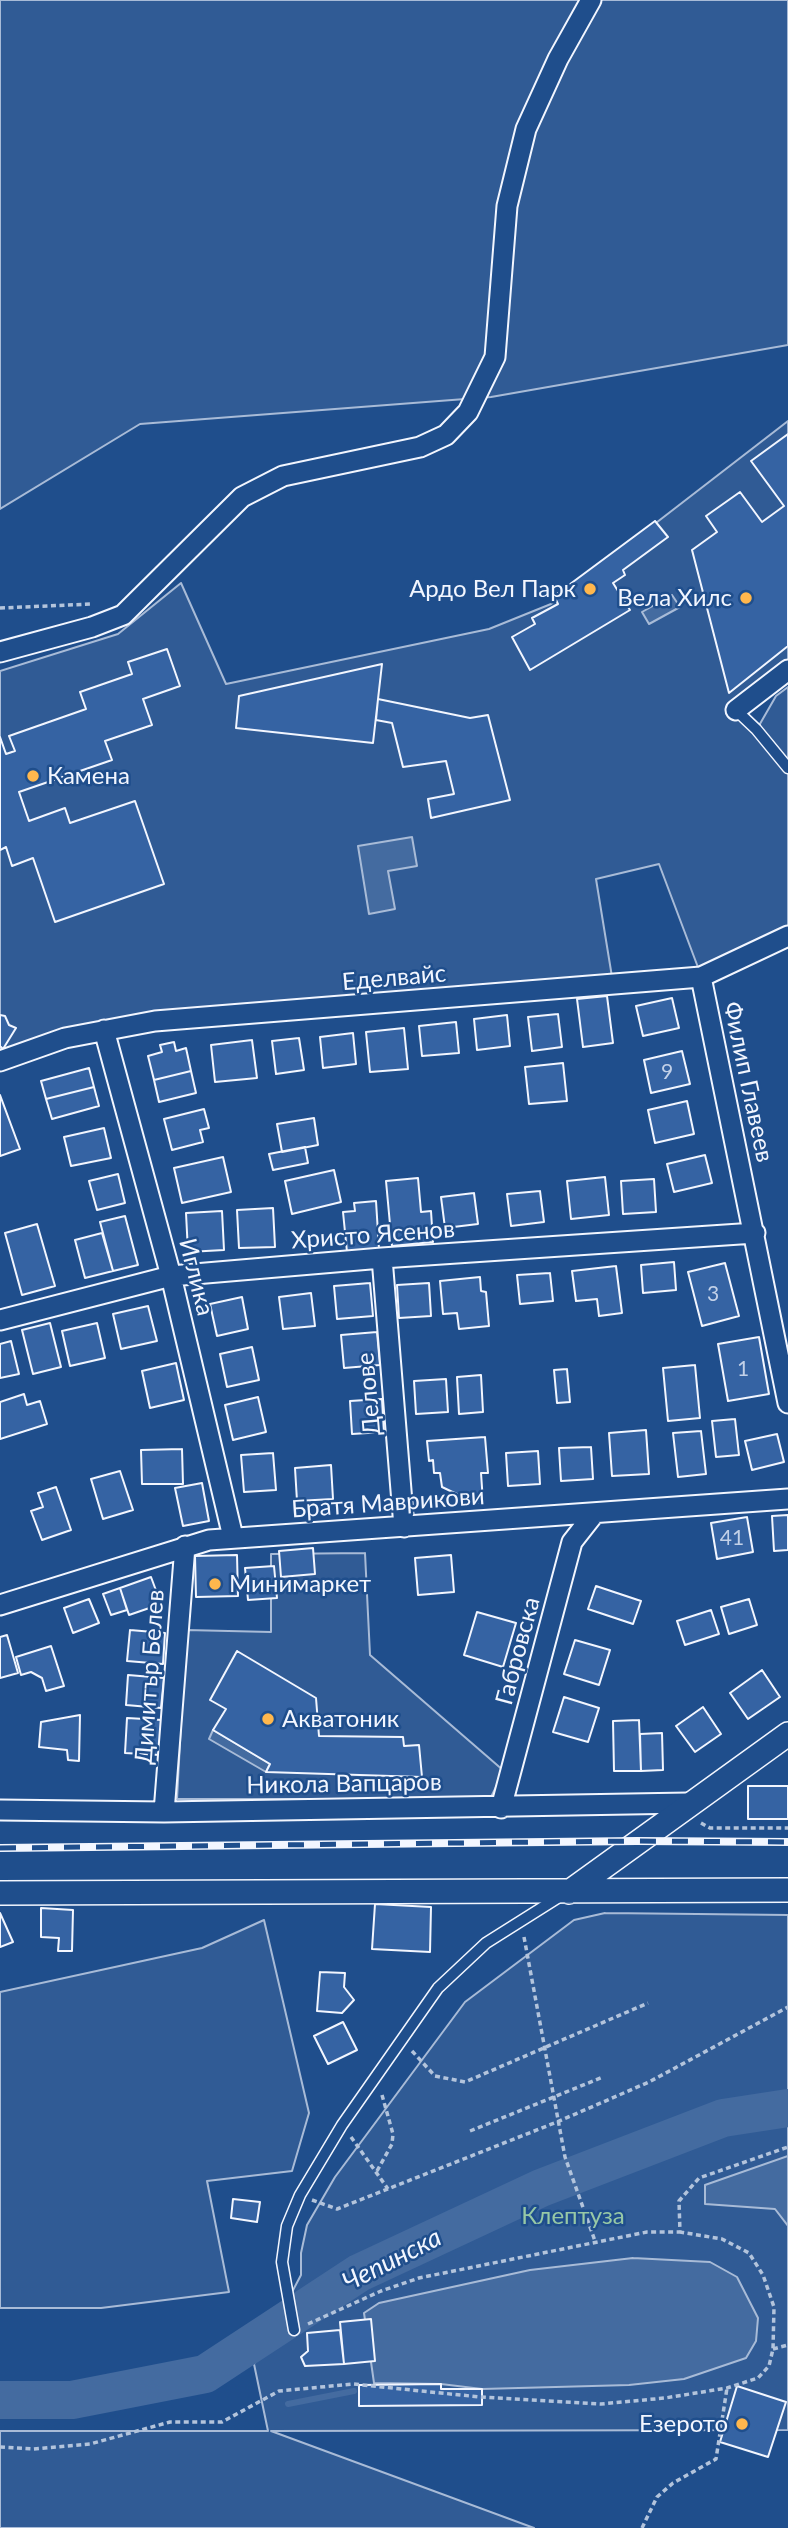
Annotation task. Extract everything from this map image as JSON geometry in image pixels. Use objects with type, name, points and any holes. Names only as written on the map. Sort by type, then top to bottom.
[{"type":"street","points":[[0,652],[92,627],[124,615],[243,497],[283,476],[420,447],[446,435],[468,412],[495,357],[507,206],[526,129],[558,59],[591,0]]},
{"type":"street","points":[[736,710],[788,670]]},
{"type":"street","name":"Еделвайс","points":[[0,1060],[65,1038],[155,1021],[701,977],[788,936]]},
{"type":"street","name":"Филип Главеев","points":[[701,977],[788,1403]]},
{"type":"street","name":"Иглика","points":[[104,1030],[171,1276],[233,1537]]},
{"type":"street","name":"Христо Ясенов","points":[[0,1320],[171,1276],[382,1258],[755,1233]]},
{"type":"street","name":"Делове","points":[[382,1258],[404,1527]]},
{"type":"street","name":"Братя Маврикови","points":[[0,1605],[185,1546],[233,1537],[788,1499]]},
{"type":"street","name":"Габровска","points":[[502,1808],[572,1542],[594,1514]]},
{"type":"street","name":"Димитър Белев","points":[[164,1812],[185,1546]]},
{"type":"street","points":[[569,1892],[688,1803],[788,1734]]},
{"type":"street","name":"Никола Вапцаров","points":[[0,1810],[164,1812],[688,1803]]},
{"type":"street","points":[[0,1893],[788,1890]]},
{"type":"lane","points":[[736,710],[756,729],[788,768]]},
{"type":"lane","points":[[293,2328],[282,2262],[287,2226],[300,2195],[342,2125],[438,1988],[486,1943],[569,1892]]},
{"type":"path","points":[[0,608],[94,604]]},
{"type":"path","points":[[688,1803],[699,1822],[710,1829],[788,1828]]},
{"type":"path","points":[[520,1920],[556,2122],[565,2157],[595,2241]]},
{"type":"path","points":[[402,2040],[435,2076],[465,2082],[543,2046],[648,2003]]},
{"type":"path","points":[[300,2195],[337,2208],[388,2189],[556,2122],[649,2081],[788,2007]]},
{"type":"path","points":[[377,2077],[393,2134],[392,2144],[377,2171]]},
{"type":"path","points":[[470,2131],[603,2077]]},
{"type":"path","points":[[342,2125],[388,2189]]},
{"type":"path","points":[[680,2232],[680,2201],[699,2178],[788,2147]]},
{"type":"path","points":[[0,2447],[33,2449],[90,2444],[170,2423],[222,2422],[279,2391],[353,2384],[480,2397],[601,2404],[727,2388],[758,2378],[769,2366],[773,2349],[774,2307],[763,2275],[749,2253],[722,2239],[680,2232],[647,2232],[419,2278],[381,2291],[335,2314],[293,2328]]},
{"type":"path","points":[[773,2349],[788,2345]]},
{"type":"path","points":[[642,2528],[657,2497],[673,2483],[716,2459],[727,2388]]},
{"type":"shaded area","points":[[0,0],[788,0],[788,345],[491,397],[140,424],[0,509]]},
{"type":"shaded area","points":[[788,421],[788,670],[736,710],[757,729],[776,696],[788,687],[788,932],[699,970],[659,864],[596,879],[612,977],[174,1014],[0,1054],[0,671],[118,634],[181,583],[226,684],[489,629],[551,604]]},
{"type":"shaded area","points":[[672,595],[680,607],[649,624],[642,612]]},
{"type":"shaded area","points":[[412,837],[417,866],[388,871],[395,909],[369,914],[358,846]]},
{"type":"shaded area","points":[[365,1553],[370,1655],[504,1771],[490,1799],[177,1799],[186,1630],[271,1632],[271,1554]]},
{"type":"shaded area","points":[[213,1730],[270,1764],[266,1772],[209,1739]]},
{"type":"shaded area","name":"Клептуза","points":[[605,1913],[788,1915],[788,2430],[271,2431],[534,2528],[0,2528],[0,2431],[268,2431],[254,2364],[301,2275],[301,2253],[307,2225],[335,2177],[465,2002],[574,1920]]},
{"type":"shaded area","points":[[264,1920],[309,2113],[292,2171],[207,2181],[229,2292],[101,2308],[0,2308],[0,1992],[202,1948]]},
{"type":"shaded area","points":[[788,2156],[788,2226],[775,2209],[705,2204],[705,2185]]},
{"type":"shaded area","name":"Клептуза","points":[[633,2258],[710,2262],[737,2277],[758,2318],[756,2341],[746,2358],[684,2379],[629,2385],[482,2389],[441,2384],[374,2383],[364,2313],[379,2303],[530,2270]]},
{"type":"building","name":"Вела Хилс","points":[[788,434],[788,646],[729,693],[692,550],[717,532],[706,516],[740,492],[762,522],[784,506],[751,461]]},
{"type":"building","name":"Ардо Вел Парк","points":[[655,521],[668,537],[623,570],[625,575],[613,583],[630,610],[530,670],[512,637],[535,624],[532,618],[558,604],[554,596]]},
{"type":"building","name":"Камена","points":[[167,649],[180,686],[143,699],[152,725],[105,741],[112,760],[19,792],[29,821],[65,808],[70,823],[135,801],[164,884],[55,922],[33,858],[12,866],[6,847],[0,850],[0,737],[6,754],[15,751],[9,736],[86,709],[80,692],[132,674],[128,662]]},
{"type":"building","points":[[382,664],[373,743],[236,728],[239,696]]},
{"type":"building","points":[[378,699],[470,718],[488,715],[510,800],[431,818],[428,799],[454,794],[446,761],[403,767],[392,723],[376,720]]},
{"type":"building","points":[[607,996],[613,1043],[583,1047],[577,999]]},
{"type":"building","points":[[672,998],[679,1028],[643,1036],[636,1006]]},
{"type":"building","points":[[558,1014],[562,1047],[532,1051],[528,1017]]},
{"type":"building","points":[[0,1015],[5,1016],[9,1025],[16,1028],[3,1049],[0,1046]]},
{"type":"building","points":[[507,1015],[510,1046],[477,1050],[474,1019]]},
{"type":"building","points":[[456,1022],[459,1053],[422,1056],[419,1026]]},
{"type":"building","points":[[404,1028],[408,1069],[370,1072],[366,1032]]},
{"type":"building","points":[[353,1033],[356,1064],[323,1068],[320,1037]]},
{"type":"building","points":[[299,1038],[304,1070],[276,1074],[272,1041]]},
{"type":"building","points":[[252,1040],[257,1078],[215,1082],[211,1045]]},
{"type":"building","points":[[174,1042],[176,1051],[186,1048],[191,1071],[154,1080],[148,1056],[162,1052],[160,1045]]},
{"type":"building","points":[[682,1051],[690,1084],[651,1093],[644,1060]]},
{"type":"building","points":[[563,1063],[567,1101],[529,1104],[525,1067]]},
{"type":"building","points":[[89,1068],[94,1087],[46,1099],[41,1081]]},
{"type":"building","points":[[191,1071],[196,1093],[159,1102],[154,1080]]},
{"type":"building","points":[[94,1087],[99,1106],[52,1119],[46,1099]]},
{"type":"building","points":[[0,1095],[20,1149],[0,1156]]},
{"type":"building","points":[[687,1101],[694,1134],[655,1143],[648,1110]]},
{"type":"building","points":[[204,1109],[209,1128],[200,1130],[203,1142],[172,1150],[164,1119]]},
{"type":"building","points":[[314,1118],[318,1145],[282,1152],[277,1124]]},
{"type":"building","points":[[104,1128],[111,1158],[71,1166],[64,1137]]},
{"type":"building","points":[[305,1147],[308,1163],[273,1170],[269,1154]]},
{"type":"building","points":[[705,1155],[712,1183],[674,1192],[667,1164]]},
{"type":"building","points":[[223,1157],[231,1192],[182,1203],[174,1168]]},
{"type":"building","points":[[334,1170],[341,1202],[292,1214],[285,1181]]},
{"type":"building","points":[[118,1174],[125,1203],[97,1210],[89,1181]]},
{"type":"building","points":[[605,1177],[609,1215],[571,1219],[567,1181]]},
{"type":"building","points":[[418,1178],[421,1212],[431,1211],[433,1242],[392,1246],[386,1181]]},
{"type":"building","points":[[654,1179],[656,1212],[623,1214],[621,1181]]},
{"type":"building","points":[[540,1191],[544,1222],[511,1226],[507,1194]]},
{"type":"building","points":[[474,1193],[478,1224],[445,1228],[441,1197]]},
{"type":"building","points":[[376,1201],[379,1249],[347,1252],[343,1212],[355,1211],[354,1203]]},
{"type":"building","points":[[273,1208],[275,1247],[239,1248],[237,1210]]},
{"type":"building","points":[[222,1211],[224,1250],[188,1252],[186,1213]]},
{"type":"building","points":[[125,1216],[138,1265],[113,1271],[100,1222]]},
{"type":"building","points":[[37,1224],[55,1286],[22,1295],[5,1233]]},
{"type":"building","points":[[102,1233],[113,1271],[85,1278],[75,1240]]},
{"type":"building","points":[[674,1262],[676,1290],[643,1293],[641,1265]]},
{"type":"building","points":[[725,1263],[739,1316],[702,1326],[688,1272]]},
{"type":"building","points":[[616,1266],[622,1313],[599,1316],[597,1299],[576,1301],[572,1271]]},
{"type":"building","points":[[550,1273],[553,1301],[520,1304],[517,1275]]},
{"type":"building","points":[[480,1277],[481,1291],[486,1292],[489,1326],[459,1329],[457,1313],[443,1314],[440,1281]]},
{"type":"building","points":[[370,1283],[373,1316],[337,1319],[334,1286]]},
{"type":"building","points":[[429,1283],[431,1316],[399,1318],[397,1285]]},
{"type":"building","points":[[311,1293],[315,1326],[283,1329],[279,1297]]},
{"type":"building","points":[[242,1297],[248,1329],[217,1336],[210,1304]]},
{"type":"building","points":[[148,1306],[157,1341],[121,1349],[113,1314]]},
{"type":"building","points":[[50,1323],[61,1367],[33,1374],[22,1330]]},
{"type":"building","points":[[97,1323],[105,1358],[70,1366],[62,1331]]},
{"type":"building","points":[[377,1332],[380,1365],[344,1368],[341,1335]]},
{"type":"building","points":[[759,1337],[769,1394],[728,1401],[718,1344]]},
{"type":"building","points":[[11,1341],[19,1374],[0,1378],[0,1344]]},
{"type":"building","points":[[252,1347],[259,1380],[227,1387],[220,1354]]},
{"type":"building","points":[[176,1363],[184,1400],[150,1408],[142,1371]]},
{"type":"building","points":[[695,1365],[700,1418],[668,1421],[663,1368]]},
{"type":"building","points":[[567,1369],[570,1402],[557,1403],[554,1370]]},
{"type":"building","points":[[481,1375],[483,1412],[459,1414],[457,1377]]},
{"type":"building","points":[[446,1379],[448,1412],[416,1414],[414,1381]]},
{"type":"building","points":[[24,1394],[27,1405],[40,1401],[47,1424],[0,1439],[0,1402]]},
{"type":"building","points":[[258,1397],[266,1432],[233,1440],[225,1405]]},
{"type":"building","points":[[382,1399],[384,1432],[352,1434],[350,1401]]},
{"type":"building","points":[[735,1419],[739,1455],[716,1457],[712,1421]]},
{"type":"building","points":[[646,1430],[649,1474],[612,1476],[609,1433]]},
{"type":"building","points":[[701,1431],[706,1474],[678,1477],[673,1433]]},
{"type":"building","points":[[777,1434],[784,1462],[752,1470],[745,1441]]},
{"type":"building","points":[[485,1437],[488,1473],[481,1473],[483,1502],[461,1504],[461,1496],[442,1487],[440,1473],[434,1473],[433,1460],[429,1461],[427,1441]]},
{"type":"building","points":[[591,1447],[593,1479],[561,1481],[559,1448]]},
{"type":"building","points":[[182,1449],[183,1484],[142,1484],[141,1450]]},
{"type":"building","points":[[538,1451],[540,1484],[508,1486],[506,1453]]},
{"type":"building","points":[[273,1453],[276,1490],[244,1492],[241,1455]]},
{"type":"building","points":[[331,1465],[333,1499],[297,1501],[295,1468]]},
{"type":"building","points":[[120,1471],[133,1510],[103,1519],[91,1479]]},
{"type":"building","points":[[202,1483],[209,1521],[183,1526],[175,1488]]},
{"type":"building","points":[[56,1487],[71,1530],[42,1540],[31,1511],[43,1507],[38,1493]]},
{"type":"building","points":[[788,1515],[788,1550],[774,1551],[772,1516]]},
{"type":"building","points":[[747,1517],[753,1552],[717,1559],[711,1523]]},
{"type":"building","points":[[313,1548],[315,1574],[281,1577],[279,1551]]},
{"type":"building","points":[[237,1555],[238,1596],[196,1597],[195,1556]]},
{"type":"building","points":[[451,1555],[454,1592],[418,1595],[415,1558]]},
{"type":"building","points":[[274,1566],[277,1598],[248,1600],[245,1568]]},
{"type":"building","points":[[151,1577],[161,1604],[129,1615],[120,1588]]},
{"type":"building","points":[[596,1586],[641,1601],[633,1624],[588,1609]]},
{"type":"building","points":[[120,1588],[127,1610],[111,1615],[103,1594]]},
{"type":"building","points":[[89,1599],[99,1623],[73,1633],[64,1608]]},
{"type":"building","points":[[749,1599],[757,1625],[729,1634],[721,1607]]},
{"type":"building","points":[[711,1610],[719,1634],[685,1645],[677,1621]]},
{"type":"building","points":[[477,1612],[516,1623],[503,1667],[464,1655]]},
{"type":"building","points":[[130,1630],[165,1633],[163,1664],[127,1661]]},
{"type":"building","points":[[7,1635],[18,1673],[0,1678],[0,1637]]},
{"type":"building","points":[[575,1640],[610,1650],[599,1685],[564,1674]]},
{"type":"building","points":[[51,1646],[64,1686],[46,1691],[42,1678],[31,1672],[21,1675],[16,1657]]},
{"type":"building","name":"Акватоник","points":[[237,1651],[316,1698],[319,1736],[403,1737],[404,1746],[419,1745],[422,1777],[266,1772],[270,1764],[213,1730],[226,1709],[210,1700]]},
{"type":"building","points":[[762,1670],[780,1697],[748,1719],[730,1693]]},
{"type":"building","points":[[128,1675],[164,1678],[161,1708],[126,1705]]},
{"type":"building","points":[[564,1697],[599,1708],[588,1742],[553,1732]]},
{"type":"building","points":[[703,1707],[721,1734],[695,1752],[676,1726]]},
{"type":"building","points":[[80,1715],[79,1761],[68,1760],[67,1750],[39,1747],[41,1722]]},
{"type":"building","points":[[127,1718],[162,1720],[160,1755],[125,1753]]},
{"type":"building","points":[[639,1720],[641,1771],[614,1771],[613,1721]]},
{"type":"building","points":[[662,1733],[663,1770],[641,1771],[640,1734]]},
{"type":"building","points":[[748,1786],[788,1786],[788,1819],[748,1819]]},
{"type":"building","points":[[375,1904],[431,1907],[430,1952],[372,1949]]},
{"type":"building","points":[[41,1908],[73,1910],[72,1951],[58,1951],[59,1938],[41,1937]]},
{"type":"building","points":[[0,1913],[13,1942],[0,1947]]},
{"type":"building","points":[[320,1972],[345,1973],[344,1987],[354,2000],[342,2013],[317,2011]]},
{"type":"building","points":[[343,2022],[357,2050],[328,2064],[314,2036]]},
{"type":"building","points":[[233,2199],[260,2202],[257,2222],[231,2218]]},
{"type":"building","points":[[371,2319],[375,2361],[344,2364],[340,2322]]},
{"type":"building","points":[[340,2330],[344,2364],[305,2366],[301,2357],[308,2351],[307,2333]]},
{"type":"building","points":[[441,2384],[441,2389],[482,2389],[482,2405],[359,2406],[359,2385]]},
{"type":"building","points":[[737,2386],[786,2402],[768,2457],[720,2442]]},
{"type":"waterway","name":"Чепинска","points":[[0,2400],[72,2400],[205,2374],[359,2273],[541,2188],[723,2118],[788,2108]]},
{"type":"waterway","points":[[288,2404],[354,2391]]},
{"type":"railway","points":[[0,1848],[637,1841],[788,1842]]},
{"type":"place","name":"Ардо Вел Парк","points":[[590,589]]},
{"type":"place","name":"Вела Хилс","points":[[746,598]]},
{"type":"place","name":"Камена","points":[[33,776]]},
{"type":"place","name":"Минимаркет","points":[[215,1584]]},
{"type":"place","name":"Акватоник","points":[[268,1719]]},
{"type":"place","name":"Езерото","points":[[742,2424]]}]
